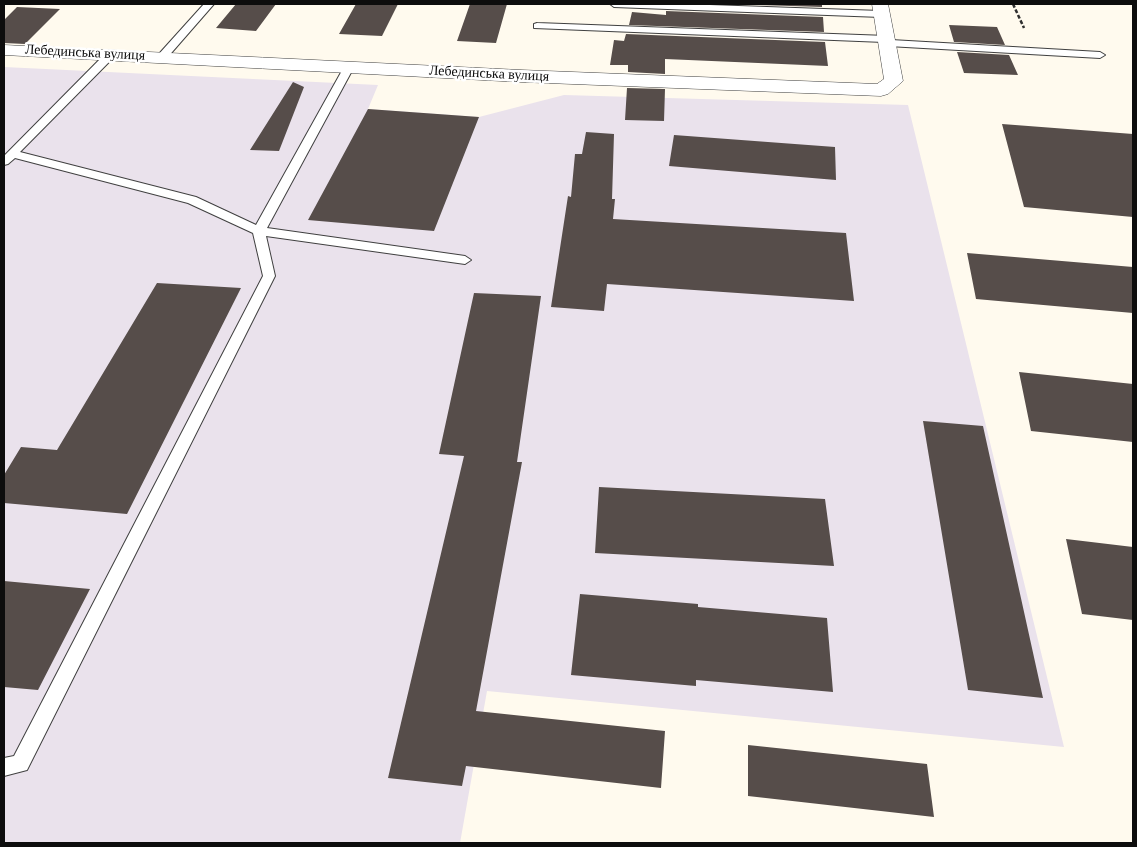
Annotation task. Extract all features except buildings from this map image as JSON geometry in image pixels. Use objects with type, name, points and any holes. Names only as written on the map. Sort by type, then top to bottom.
[{"type":"street","name":"Лебединська вулиця","points":[[4,50],[521,76],[881,90],[894,81],[881,9]]},
{"type":"lane","points":[[162,57],[208,4]]},
{"type":"lane","points":[[614,4],[881,9]]},
{"type":"lane","points":[[538,26],[887,41],[1100,55]]},
{"type":"lane","points":[[4,162],[110,55]]},
{"type":"lane","points":[[4,767],[20,764],[269,276],[259,231],[349,67]]},
{"type":"lane","points":[[14,154],[192,200],[259,231],[465,260]]},
{"type":"path","points":[[1013,4],[1024,28]]},
{"type":"shaded area","points":[[4,67],[378,85],[368,109],[479,117],[564,95],[908,105],[1064,747],[487,691],[460,843],[4,843]]}]
